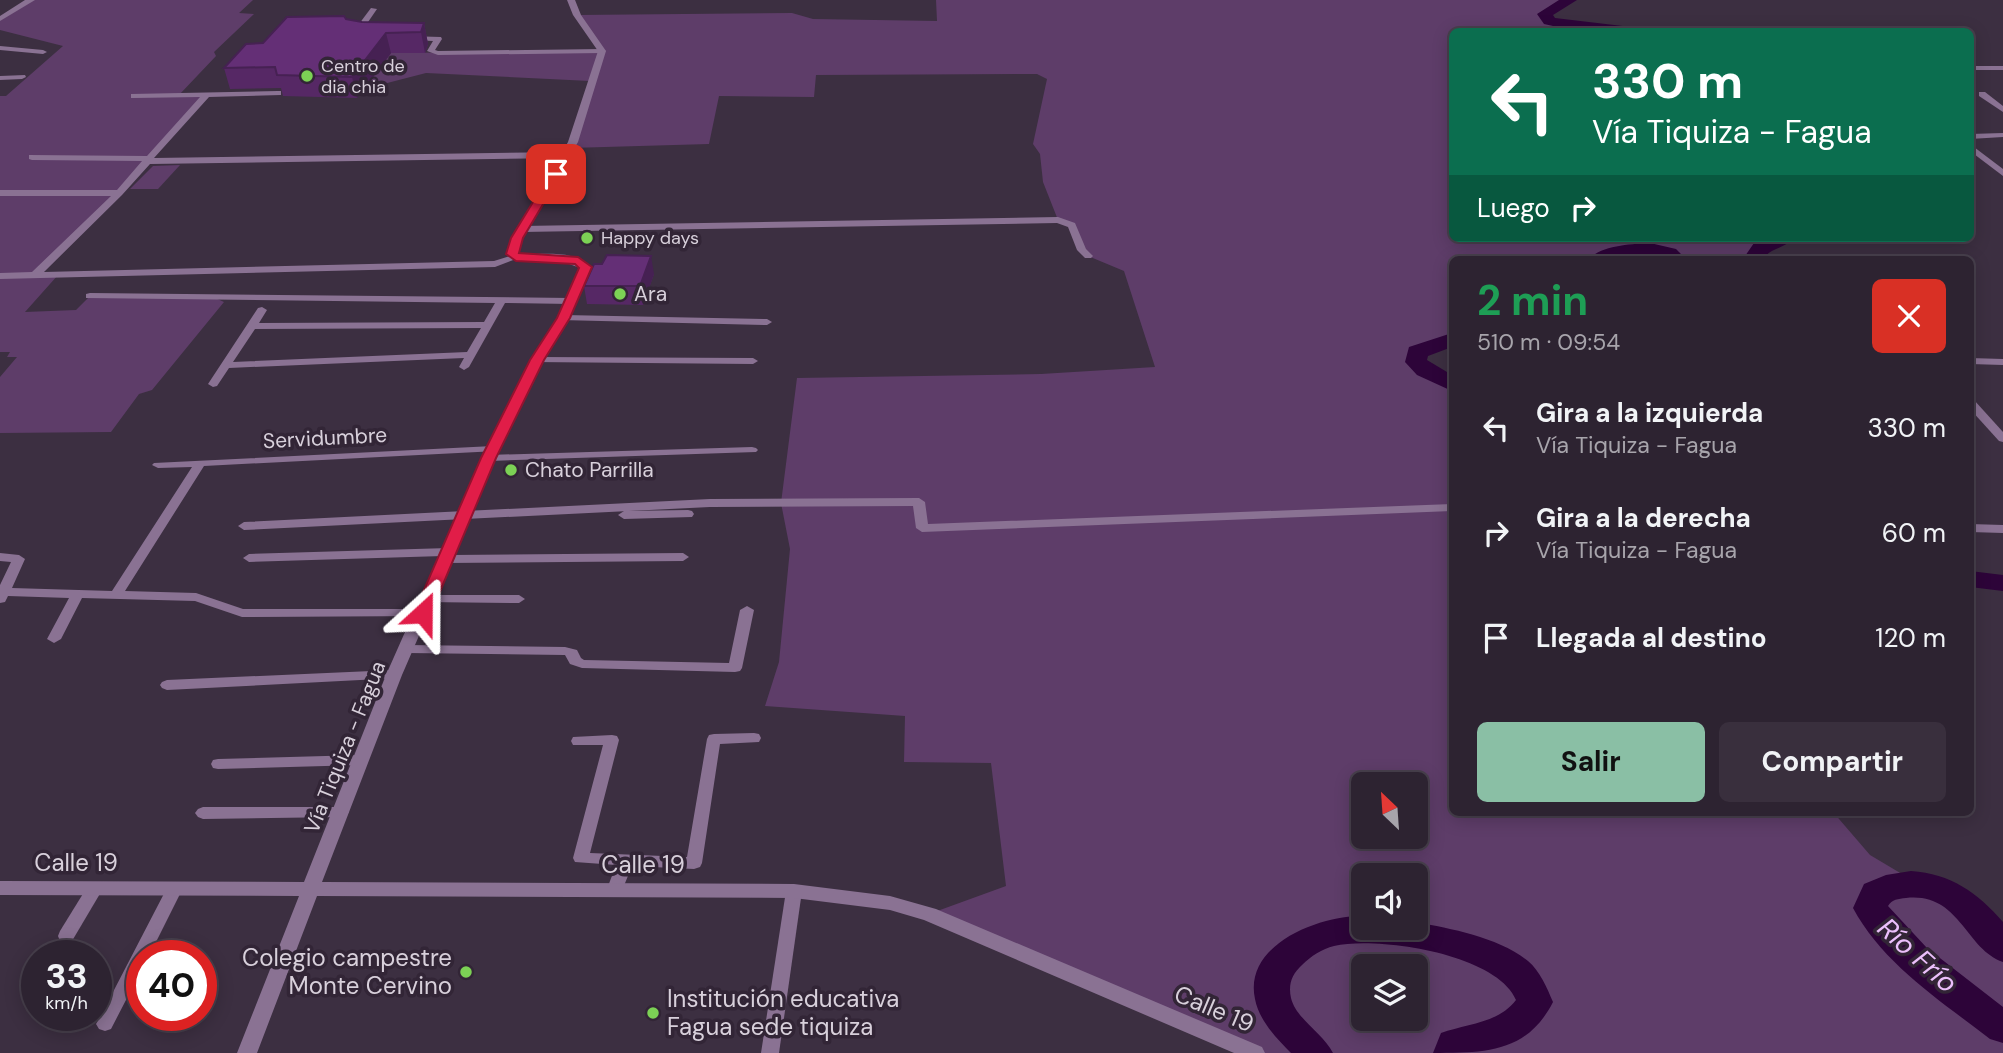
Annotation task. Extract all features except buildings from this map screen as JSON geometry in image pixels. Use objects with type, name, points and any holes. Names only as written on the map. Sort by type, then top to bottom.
[{"type":"street","points":[[0,19],[31,0]]},
{"type":"street","points":[[571,0],[577,15],[602,51]]},
{"type":"street","points":[[367,38],[354,35],[373,9]]},
{"type":"street","points":[[404,38],[438,39],[431,51],[438,53],[602,51]]},
{"type":"street","points":[[0,48],[43,52]]},
{"type":"street","points":[[0,276],[495,264],[516,257],[512,249],[522,229],[567,155],[584,114],[590,81],[602,51]]},
{"type":"street","points":[[1974,68],[2003,68]]},
{"type":"street","points":[[0,78],[22,77]]},
{"type":"street","points":[[134,96],[278,93]]},
{"type":"street","points":[[1982,94],[2003,110]]},
{"type":"street","points":[[34,276],[119,193],[206,95]]},
{"type":"street","points":[[1974,137],[2003,135]]},
{"type":"street","points":[[1974,149],[2003,173]]},
{"type":"street","points":[[32,157],[148,160],[567,155]]},
{"type":"street","points":[[0,193],[119,193]]},
{"type":"street","points":[[522,229],[1058,220],[1072,225],[1082,250],[1088,256]]},
{"type":"street","name":"Vía Tiquiza - Fagua","points":[[247,1053],[394,675],[491,453],[537,360],[564,318],[586,267],[584,263],[569,259],[516,257]]},
{"type":"street","points":[[90,296],[571,301]]},
{"type":"street","points":[[464,367],[502,300]]},
{"type":"street","points":[[213,384],[262,310]]},
{"type":"street","points":[[564,318],[766,321]]},
{"type":"street","points":[[252,326],[488,325]]},
{"type":"street","points":[[226,365],[471,355]]},
{"type":"street","points":[[537,360],[753,361]]},
{"type":"street","points":[[1974,361],[2003,362]]},
{"type":"street","points":[[1974,406],[2003,439]]},
{"type":"street","name":"Servidumbre","points":[[158,464],[491,453],[752,450]]},
{"type":"street","points":[[117,593],[200,463]]},
{"type":"street","points":[[244,526],[710,503],[919,502],[922,528],[1449,508]]},
{"type":"street","points":[[463,516],[688,514]]},
{"type":"street","points":[[1974,528],[2003,529]]},
{"type":"street","points":[[0,557],[19,559],[3,595],[117,593],[196,597],[242,613],[423,613]]},
{"type":"street","points":[[249,558],[683,557]]},
{"type":"street","points":[[54,639],[78,593]]},
{"type":"street","points":[[429,599],[519,599]]},
{"type":"street","points":[[407,649],[565,651],[572,653],[575,661],[582,664],[735,668],[747,610]]},
{"type":"street","points":[[167,685],[394,675]]},
{"type":"street","points":[[578,741],[612,740],[580,858],[694,863],[714,739],[754,738]]},
{"type":"street","points":[[218,764],[361,760]]},
{"type":"street","points":[[203,813],[341,812]]},
{"type":"street","points":[[615,889],[626,860]]},
{"type":"street","name":"Calle 19","points":[[0,888],[794,891],[890,903],[929,914],[1255,1053]]},
{"type":"street","points":[[66,936],[95,888]]},
{"type":"street","points":[[112,1010],[175,888]]},
{"type":"street","points":[[770,1053],[794,891]]},
{"type":"shaded area","points":[[31,0],[253,0],[239,13],[254,14],[214,52],[216,56],[179,95],[206,95],[119,193],[35,275],[58,275],[25,312],[76,310],[90,296],[213,297],[224,302],[152,390],[139,394],[111,432],[0,433],[0,377],[17,357],[7,357],[10,352],[0,352],[0,96],[6,96],[63,46],[0,30],[0,19]]},
{"type":"shaded area","points":[[936,0],[1570,0],[1545,13],[1549,21],[1596,28],[1449,28],[1449,242],[1773,242],[1761,247],[1755,256],[1671,256],[1651,249],[1611,256],[1449,256],[1449,341],[1417,352],[1416,362],[1449,382],[1449,816],[1836,816],[1870,855],[1917,883],[1936,887],[1960,899],[1974,911],[2003,948],[2003,1053],[1255,1053],[929,914],[1006,886],[991,763],[904,762],[905,716],[765,706],[779,662],[790,549],[781,503],[797,378],[1041,374],[1155,367],[1124,271],[1088,256],[1072,225],[1058,220],[1043,182],[1040,154],[1033,144],[1047,79],[1037,74],[816,75],[814,97],[719,96],[709,144],[570,148],[590,81],[426,73],[364,89],[391,53],[602,51],[577,15],[792,13],[813,19],[937,21]]},
{"type":"shaded area","points":[[180,165],[158,189],[130,189],[153,166]]},
{"type":"waterway","name":"Río Frío","points":[[1570,0],[1545,14],[1549,21],[1592,28]]},
{"type":"waterway","name":"Río Frío","points":[[1755,256],[1761,247],[1773,242]]},
{"type":"waterway","name":"Río Frío","points":[[1611,256],[1650,249],[1660,250],[1672,256]]},
{"type":"waterway","name":"Río Frío","points":[[1449,341],[1417,352],[1416,362],[1449,382]]},
{"type":"waterway","name":"Río Frío","points":[[1974,579],[2003,583]]},
{"type":"waterway","name":"Río Frío","points":[[2003,948],[1969,908],[1943,890],[1928,885],[1911,884],[1883,890],[1872,900],[1870,908],[1898,943],[2003,1028]]},
{"type":"waterway","name":"Río Frío","points":[[1314,1053],[1276,1008],[1272,993],[1273,977],[1290,954],[1305,943],[1332,933],[1358,930],[1405,934],[1457,945],[1501,962],[1524,981],[1535,1002],[1527,1014],[1518,1023],[1500,1032],[1454,1044],[1452,1053]]},
{"type":"place","name":"Centro de dia chia","points":[[307,76]]},
{"type":"place","name":"Happy days","points":[[587,238]]},
{"type":"place","name":"Ara","points":[[620,294]]},
{"type":"place","name":"Chato Parrilla","points":[[511,470]]},
{"type":"place","name":"Colegio campestre Monte Cervino","points":[[466,972]]},
{"type":"place","name":"Institución educativa Fagua sede tiquiza","points":[[653,1013]]},
{"type":"route","points":[[423,613],[489,458],[537,360],[564,318],[586,267],[584,263],[569,259],[516,257],[512,254],[517,238],[556,174]]}]
